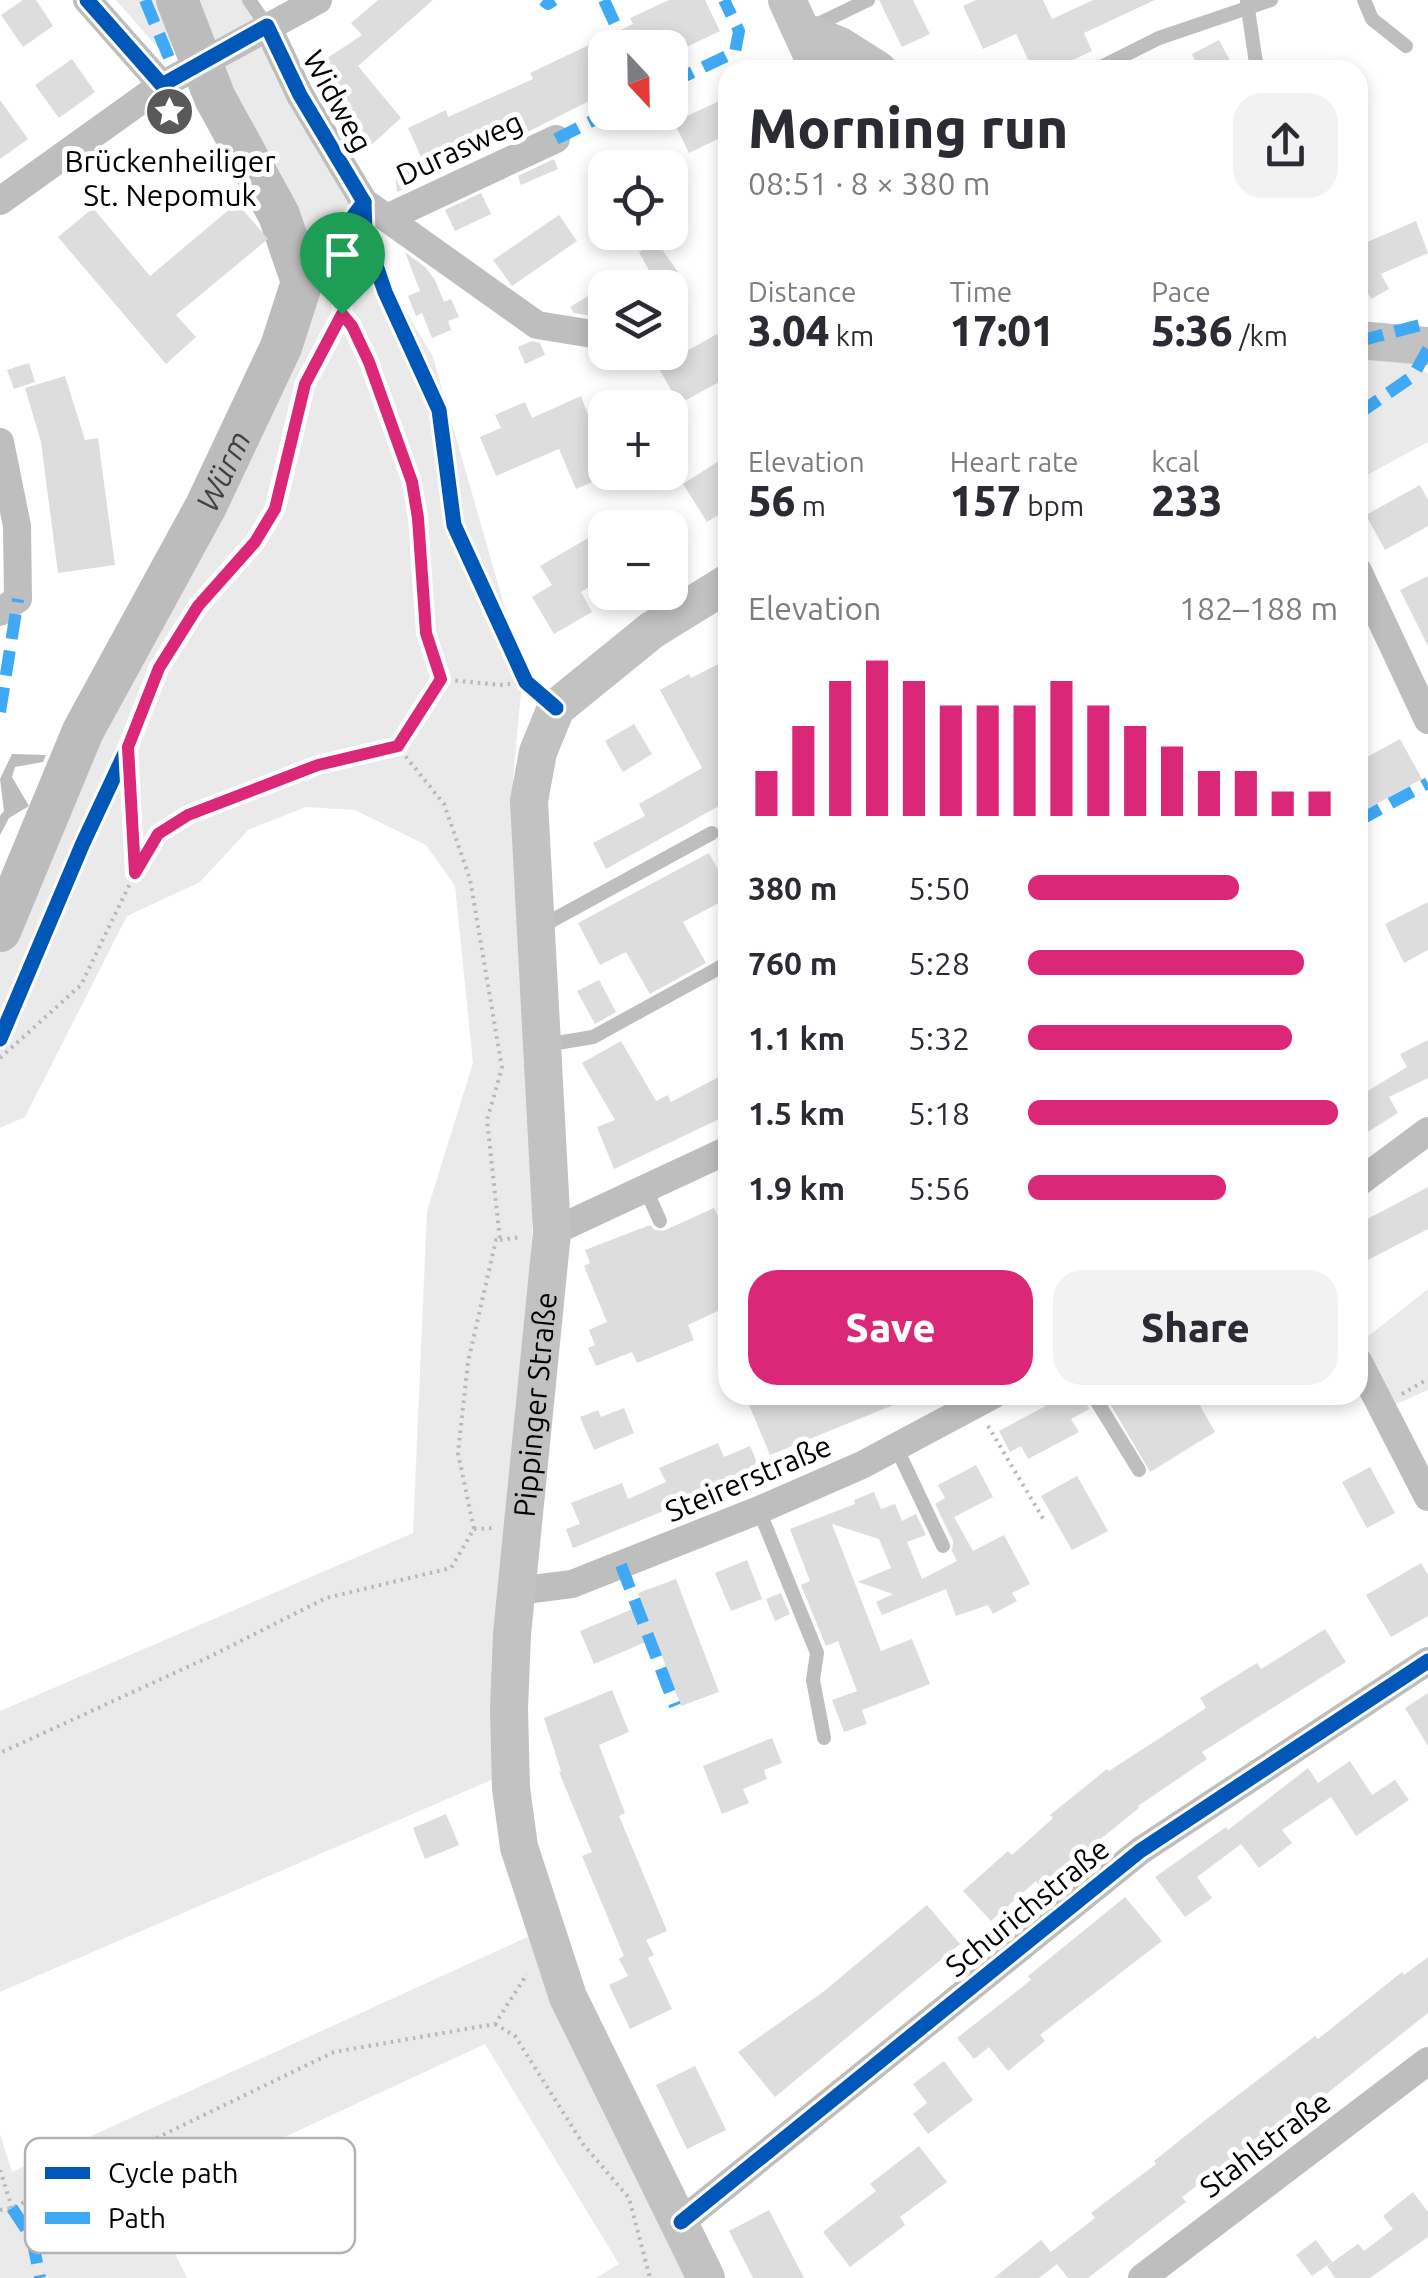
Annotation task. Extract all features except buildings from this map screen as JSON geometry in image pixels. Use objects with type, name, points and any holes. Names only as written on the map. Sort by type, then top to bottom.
[{"type":"main road","points":[[794,16],[814,60]]},
{"type":"main road","points":[[794,16],[862,60]]},
{"type":"main road","points":[[1368,341],[1428,346]]},
{"type":"main road","name":"Pippinger Straße","points":[[706,2278],[568,1997],[520,1847],[508,1709],[552,1232],[529,801],[538,752],[556,708],[652,630],[718,589]]},
{"type":"street","points":[[87,0],[173,79]]},
{"type":"street","points":[[0,202],[173,79],[318,0]]},
{"type":"street","name":"Widweg","points":[[267,26],[300,95],[364,202],[538,325],[588,333]]},
{"type":"street","name":"Durasweg","points":[[389,217],[556,138]]},
{"type":"street","points":[[0,442],[17,526],[9,606]]},
{"type":"street","points":[[1368,592],[1428,720]]},
{"type":"street","points":[[1368,1176],[1428,1131]]},
{"type":"street","points":[[552,1232],[718,1155]]},
{"type":"street","points":[[1368,1380],[1428,1496]]},
{"type":"street","name":"Steirerstraße","points":[[517,1591],[572,1584],[759,1510],[896,1447],[975,1405]]},
{"type":"street","name":"Schurichstraße","points":[[680,2222],[1140,1851],[1428,1661]]},
{"type":"street","name":"Stahlstraße","points":[[1142,2278],[1428,2061]]},
{"type":"lane","points":[[249,0],[267,26]]},
{"type":"lane","points":[[794,16],[868,0]]},
{"type":"lane","points":[[1115,60],[1159,38],[1248,4],[1272,0]]},
{"type":"lane","points":[[1364,0],[1372,19],[1406,46]]},
{"type":"lane","points":[[1248,4],[1256,60]]},
{"type":"lane","points":[[537,928],[712,833]]},
{"type":"lane","points":[[544,1045],[593,1037],[718,968]]},
{"type":"lane","points":[[646,1190],[660,1221]]},
{"type":"lane","points":[[1099,1405],[1138,1470]]},
{"type":"lane","points":[[896,1447],[943,1546]]},
{"type":"lane","points":[[759,1510],[817,1653],[813,1680],[824,1738]]},
{"type":"path","points":[[364,202],[365,233]]},
{"type":"path","points":[[0,1039],[159,668],[198,606],[255,542],[275,509],[305,384],[342,314],[345,228],[364,202]]},
{"type":"path","points":[[342,314],[369,362],[412,482],[426,633],[441,679]]},
{"type":"path","points":[[519,666],[526,682],[556,708]]},
{"type":"path","points":[[441,679],[500,685],[526,682]]},
{"type":"path","points":[[0,1058],[81,985],[158,834],[188,815],[318,765],[398,746],[441,679]]},
{"type":"path","points":[[0,1753],[207,1658],[326,1598],[450,1568],[474,1529],[458,1453],[468,1362],[496,1240],[500,1240],[487,1120],[502,1068],[470,879],[444,804],[398,746]]},
{"type":"path","points":[[128,747],[135,873]]},
{"type":"path","points":[[986,1405],[1044,1520]]},
{"type":"path","points":[[495,2024],[549,1940]]},
{"type":"path","points":[[156,2138],[334,2052],[495,2024],[515,2036],[584,2144],[629,2198],[650,2278]]},
{"type":"path","points":[[0,2170],[12,2208]]},
{"type":"path","points":[[0,2210],[25,2202]]},
{"type":"shaded area","points":[[116,0],[249,0],[354,167],[386,278],[433,357],[523,671],[513,779],[533,1213],[524,1399],[496,1778],[0,1992],[0,1711],[413,1533],[427,1211],[473,1063],[455,886],[426,845],[355,810],[306,807],[248,830],[200,882],[127,916],[25,1117],[0,1128],[0,930],[58,782],[186,514],[278,350],[283,216],[177,47],[156,46]]},
{"type":"shaded area","points":[[1368,358],[1409,359],[1428,374],[1428,442],[1368,475]]},
{"type":"shaded area","points":[[12,754],[46,755],[43,762],[15,767],[12,777],[29,806],[9,818],[0,835],[0,816],[4,811],[0,779]]},
{"type":"shaded area","points":[[1428,1289],[1428,1390],[1392,1406],[1381,1405],[1368,1364],[1368,1336]]},
{"type":"shaded area","points":[[532,1935],[693,2278],[596,2278],[619,2264],[485,2044],[283,2138],[87,2138]]},
{"type":"shaded area","points":[[0,2134],[12,2172],[25,2166],[25,2253],[175,2253],[187,2278],[0,2278]]},
{"type":"waterway","name":"Würm","points":[[0,931],[83,731],[206,506],[281,347],[302,282],[279,215],[215,98],[177,0]]},
{"type":"marked path","points":[[145,0],[177,77]]},
{"type":"marked path","points":[[543,0],[548,4],[554,0]]},
{"type":"marked path","points":[[604,0],[618,30]]},
{"type":"marked path","points":[[718,60],[735,52],[739,31],[724,0]]},
{"type":"marked path","points":[[688,74],[718,60]]},
{"type":"marked path","points":[[556,139],[588,123]]},
{"type":"marked path","points":[[1368,339],[1428,323]]},
{"type":"marked path","points":[[1368,407],[1413,376],[1428,349]]},
{"type":"marked path","points":[[0,712],[18,599]]},
{"type":"marked path","points":[[1368,816],[1428,783]]},
{"type":"marked path","points":[[621,1565],[675,1706]]},
{"type":"marked path","points":[[12,2208],[25,2228]]},
{"type":"marked path","points":[[35,2253],[40,2278]]},
{"type":"cycle path","points":[[87,0],[162,85],[267,26],[300,95],[364,202],[365,233],[385,292],[439,410],[454,525],[526,682],[556,708]]},
{"type":"cycle path","points":[[0,1039],[159,668],[198,606],[255,542],[275,509],[305,384],[342,314],[345,228],[364,202]]},
{"type":"cycle path","points":[[681,2222],[1140,1851],[1428,1661]]},
{"type":"place","name":"Brückenheiliger St. Nepomuk","points":[[170,112]]},
{"type":"route","points":[[342,314],[369,362],[412,482],[426,633],[441,679],[398,746],[318,765],[188,815],[158,834],[135,873],[128,747],[159,668],[198,606],[255,542],[275,509],[305,384],[342,314]]}]
